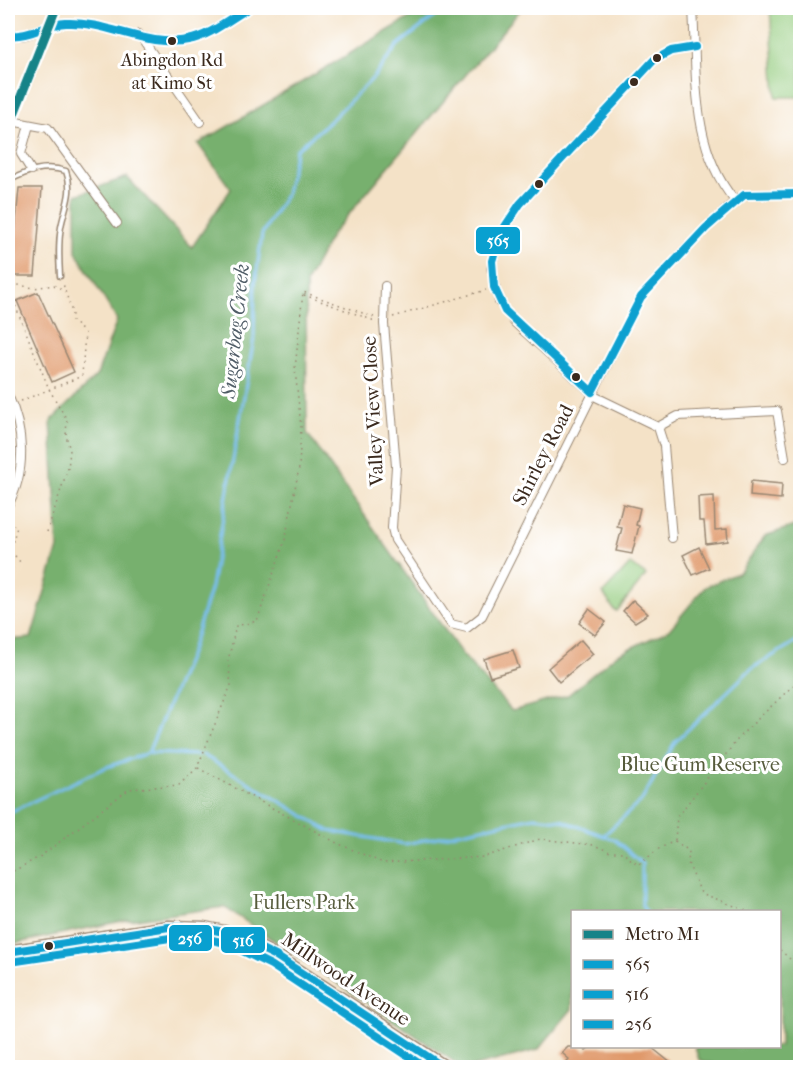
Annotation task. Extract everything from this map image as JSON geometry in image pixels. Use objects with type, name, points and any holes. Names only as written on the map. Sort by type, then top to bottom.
[{"type":"main road","name":"Millwood Avenue","points":[[8,952],[169,927],[204,928],[230,933],[276,956],[446,1068]]},
{"type":"street","points":[[8,35],[22,37],[64,23],[189,40],[249,8]]},
{"type":"street","points":[[693,8],[699,114],[706,151],[718,177],[735,201]]},
{"type":"street","points":[[139,34],[200,122]]},
{"type":"street","points":[[672,538],[664,446],[658,427],[596,397],[514,322],[500,302],[494,287],[492,261],[497,240],[526,196],[654,60],[671,51],[695,47]]},
{"type":"street","points":[[11,121],[48,128],[117,223]]},
{"type":"street","points":[[29,125],[21,154],[31,170]]},
{"type":"street","name":"Shirley Road","points":[[451,624],[467,628],[482,616],[641,297],[705,228],[735,201],[751,194],[801,194]]},
{"type":"street","name":"Valley View Close","points":[[385,286],[384,322],[396,466],[392,528],[401,550],[437,600],[451,624]]},
{"type":"street","points":[[8,395],[16,415],[21,447],[17,480],[8,505]]},
{"type":"street","points":[[658,427],[678,416],[777,411],[785,458]]},
{"type":"lane","points":[[8,181],[31,170],[52,167],[66,171],[71,191],[58,250],[60,276]]},
{"type":"path","points":[[21,401],[82,376],[85,333],[72,321],[73,307],[60,276]]},
{"type":"path","points":[[47,532],[68,468],[70,451],[66,435],[67,420],[49,389],[8,283],[34,288],[54,285],[64,290]]},
{"type":"path","points":[[8,874],[40,856],[129,789],[179,785],[197,768],[231,685],[228,661],[236,626],[257,621],[285,540],[299,468],[301,427],[295,369],[303,295],[384,322],[494,287]]},
{"type":"path","points":[[8,522],[17,527],[10,550],[21,563]]},
{"type":"path","points":[[675,841],[676,817],[741,735],[801,679]]},
{"type":"path","points":[[197,768],[337,843],[383,863],[484,857],[540,838],[594,845],[609,852],[622,852],[638,865],[660,848],[675,841]]},
{"type":"path","points":[[675,841],[689,851],[688,863],[701,893],[745,910]]},
{"type":"path","points":[[781,951],[801,968]]},
{"type":"green space","points":[[426,8],[522,8],[332,234],[306,283],[307,433],[461,653],[512,711],[568,695],[616,655],[669,630],[705,587],[740,572],[765,536],[800,524],[800,1067],[725,1067],[699,1060],[695,1048],[781,1048],[781,910],[571,910],[571,1010],[538,1050],[471,1067],[462,1067],[224,907],[122,921],[8,945],[8,640],[31,638],[58,548],[51,421],[97,375],[117,320],[76,252],[76,195],[127,177],[192,247],[231,189],[198,144]]},
{"type":"green space","points":[[770,8],[800,8],[800,97],[776,97]]},
{"type":"green space","points":[[630,564],[646,575],[617,611],[603,593]]},
{"type":"building","points":[[19,188],[42,188],[35,276],[11,276]]},
{"type":"building","points":[[38,292],[74,372],[52,382],[17,301]]},
{"type":"building","points":[[751,481],[782,484],[781,499],[750,496]]},
{"type":"building","points":[[714,496],[715,530],[727,529],[728,541],[706,544],[704,521],[699,521],[698,497]]},
{"type":"building","points":[[623,504],[640,508],[636,525],[639,526],[632,554],[616,551],[622,528],[617,527]]},
{"type":"building","points":[[699,547],[709,568],[693,575],[683,555]]},
{"type":"building","points":[[633,600],[648,614],[635,622],[623,611]]},
{"type":"building","points":[[589,609],[606,622],[595,635],[579,623]]},
{"type":"building","points":[[581,640],[593,654],[559,682],[548,668]]},
{"type":"building","points":[[513,650],[519,668],[490,677],[484,659]]},
{"type":"building","points":[[568,1047],[582,1048],[586,1051],[588,1048],[652,1048],[677,1068],[562,1068],[569,1059],[562,1053]]},
{"type":"waterway","name":"Sugarbag Creek","points":[[148,753],[191,651],[211,587],[254,338],[255,284],[262,234],[286,194],[296,150],[330,121],[374,77],[398,45],[446,8]]},
{"type":"waterway","points":[[604,835],[642,800],[675,742],[751,669],[800,639]]},
{"type":"waterway","points":[[8,813],[104,768],[148,753],[198,755]]},
{"type":"waterway","points":[[203,755],[329,831],[405,844],[534,817],[561,820],[615,840],[642,863],[642,905],[645,910]]},
{"type":"metro line","name":"M1","points":[[8,129],[56,8]]},
{"type":"transit line","name":"565","points":[[8,35],[23,35],[58,24],[81,23],[142,38],[188,40],[212,31],[249,8]]},
{"type":"transit line","name":"565","points":[[592,392],[505,311],[494,287],[492,261],[500,234],[520,204],[654,60],[671,51],[695,47]]},
{"type":"transit line","name":"565","points":[[592,392],[641,297],[706,228],[744,195],[800,194]]},
{"type":"transit line","name":"516","points":[[8,952],[169,927],[204,928],[229,933],[276,956],[445,1068]]},
{"type":"transit line","name":"256","points":[[10,962],[170,938],[203,938],[226,943],[271,965],[426,1068]]},
{"type":"place","name":"Abingdon Rd at Kimo St","points":[[172,41]]},
{"type":"park label","name":"Blue Gum Reserve","points":[[700,764]]},
{"type":"park label","name":"Fullers Park","points":[[304,902]]}]
